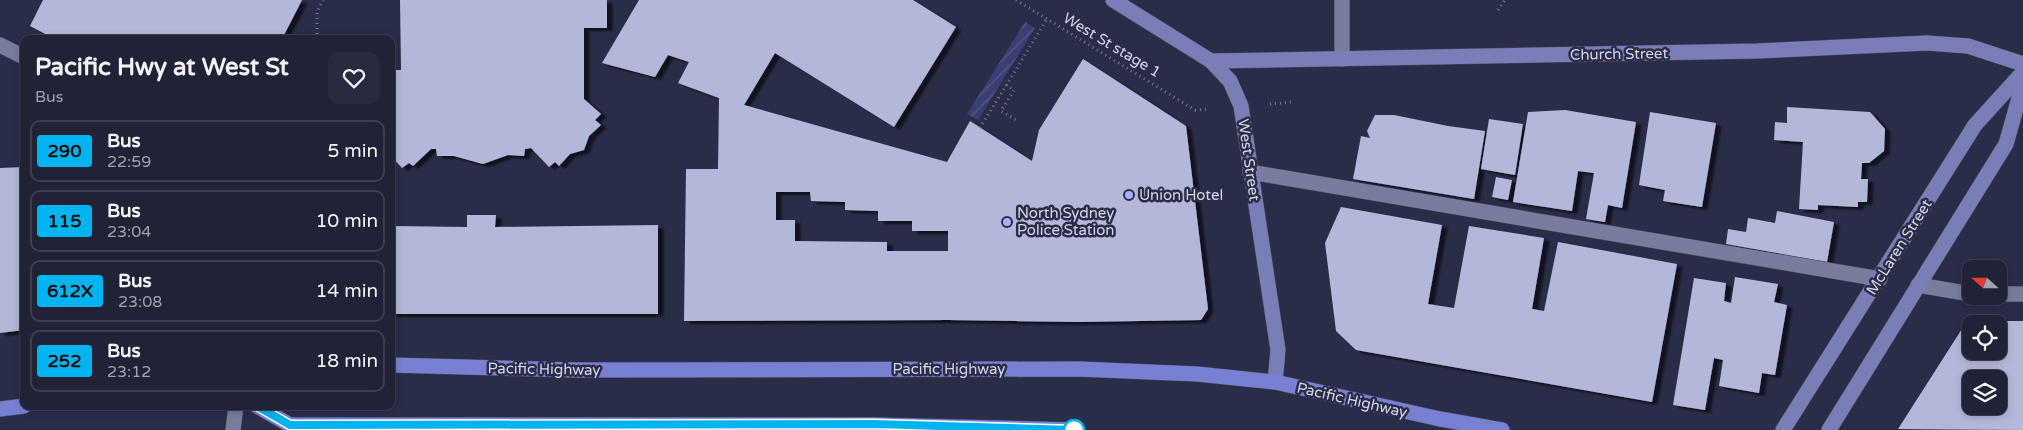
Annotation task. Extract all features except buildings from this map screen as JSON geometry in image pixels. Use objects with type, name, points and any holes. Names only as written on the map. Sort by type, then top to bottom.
[{"type":"main road","name":"Pacific Highway","points":[[395,365],[577,370],[1079,369],[1196,374],[1275,382],[1440,420],[1502,430]]},
{"type":"main road","points":[[0,409],[20,406]]},
{"type":"main road","points":[[264,410],[290,425],[875,427],[1075,430]]},
{"type":"street","name":"West Street","points":[[1112,0],[1211,61],[1230,81],[1241,106],[1278,350],[1275,382]]},
{"type":"street","points":[[1342,0],[1342,58]]},
{"type":"street","name":"Church Street","points":[[1211,61],[1757,51],[1927,43],[1968,46],[2023,64]]},
{"type":"street","points":[[0,45],[20,55]]},
{"type":"street","name":"McLaren Street","points":[[1783,430],[1880,279],[1975,125],[2023,72]]},
{"type":"street","points":[[1829,430],[2006,144],[2023,84]]},
{"type":"street","points":[[1250,172],[1880,279]]},
{"type":"street","points":[[1918,285],[1962,292]]},
{"type":"street","points":[[2008,294],[2023,294]]},
{"type":"street","points":[[233,430],[236,410]]},
{"type":"path","points":[[317,35],[317,11],[323,0]]},
{"type":"path","name":"West St stage 1","points":[[1016,0],[1195,110]]},
{"type":"path","points":[[1498,10],[1505,0]]},
{"type":"path","points":[[980,128],[1047,19]]},
{"type":"path","points":[[1006,85],[1014,90],[1001,110],[1016,120]]},
{"type":"shaded area","points":[[1025,22],[1035,28],[978,120],[967,114]]},
{"type":"bus line","name":"290","points":[[264,410],[290,425],[875,424],[1074,430]]},
{"type":"place","name":"Union Hotel","points":[[1129,195]]},
{"type":"place","name":"North Sydney Police Station","points":[[1007,222]]}]
